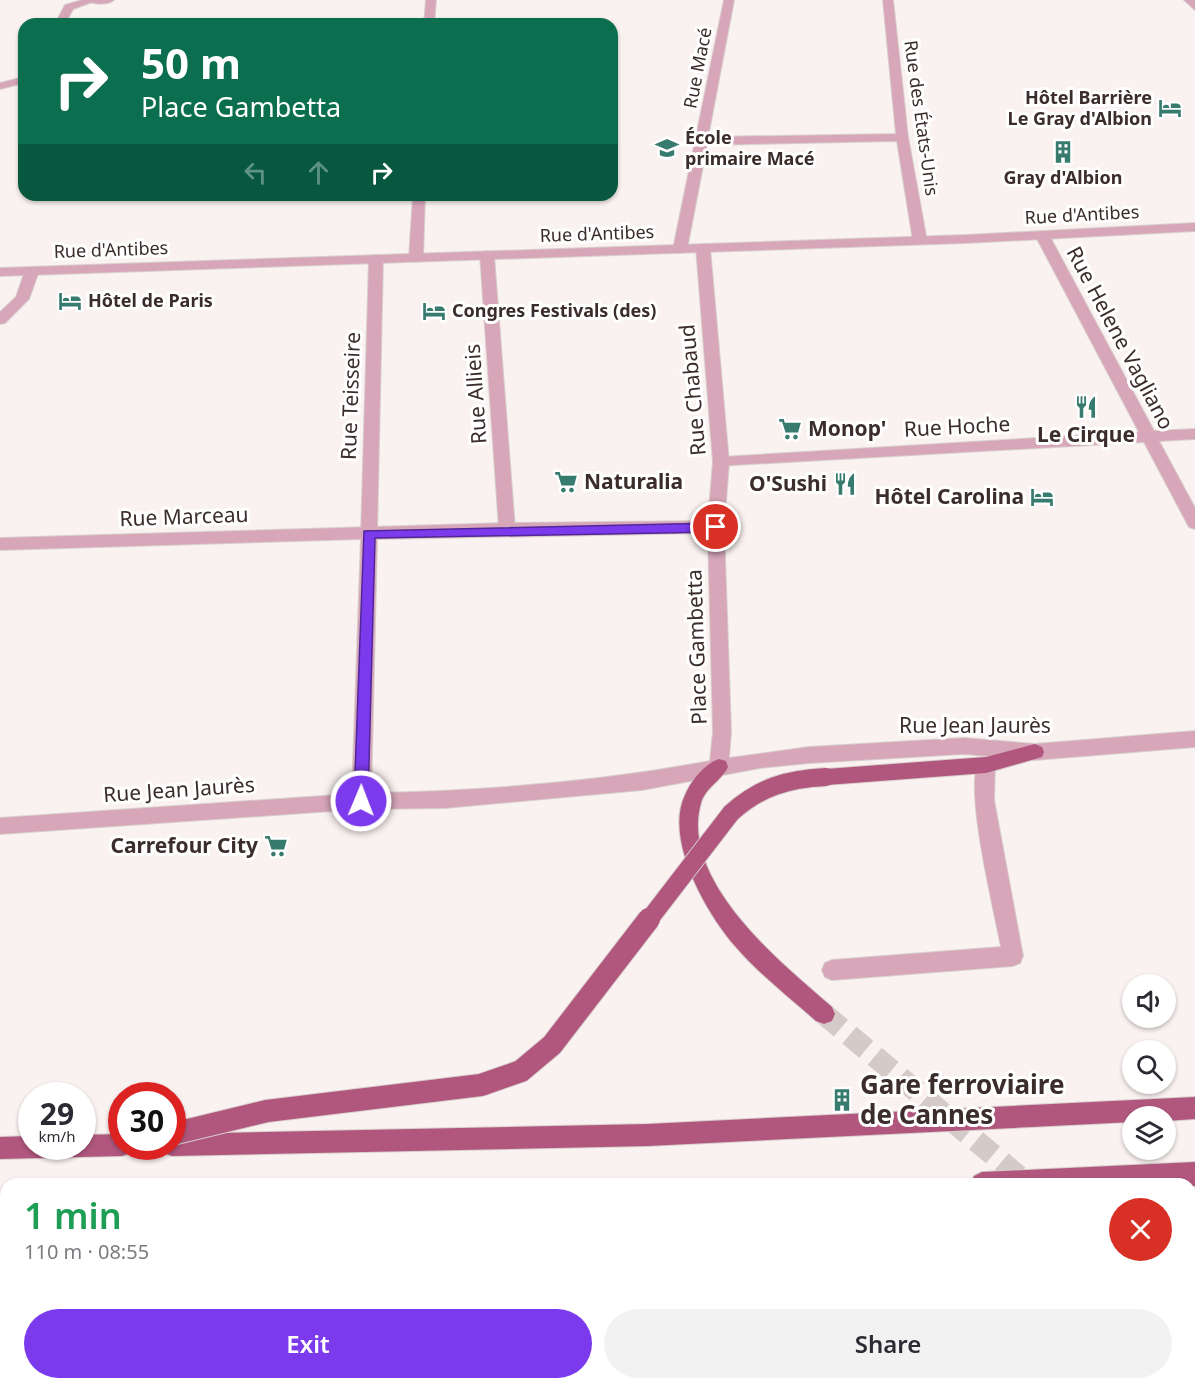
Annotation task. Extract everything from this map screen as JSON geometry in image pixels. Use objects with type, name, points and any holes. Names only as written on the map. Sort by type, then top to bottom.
[{"type":"highway","points":[[186,1131],[267,1111],[481,1085],[521,1071],[552,1045],[731,813],[750,795],[780,781],[986,765],[1035,752]]},
{"type":"highway","points":[[719,767],[701,785],[691,801],[687,819],[691,845],[704,879],[731,926],[751,949],[824,1014]]},
{"type":"highway","points":[[186,1145],[648,1135],[1195,1108]]},
{"type":"highway","points":[[0,1148],[108,1145]]},
{"type":"highway","points":[[1110,1178],[1195,1174]]},
{"type":"street","points":[[63,18],[69,7],[92,0],[109,0]]},
{"type":"street","points":[[430,18],[431,0]]},
{"type":"street","name":"Rue Macé","points":[[680,249],[729,0]]},
{"type":"street","name":"Rue des États-Unis","points":[[888,0],[902,137],[920,241]]},
{"type":"street","points":[[1189,0],[1195,7]]},
{"type":"street","points":[[0,86],[18,82]]},
{"type":"street","points":[[702,141],[902,137]]},
{"type":"street","points":[[416,258],[419,201]]},
{"type":"street","name":"Rue d'Antibes","points":[[0,272],[920,241],[1195,227]]},
{"type":"street","name":"Rue Helene Vagliano","points":[[1042,236],[1147,437],[1195,523]]},
{"type":"street","name":"Rue Chabaud","points":[[703,248],[721,462],[716,527]]},
{"type":"street","name":"Rue Allieis","points":[[487,255],[507,529]]},
{"type":"street","name":"Rue Teisseire","points":[[369,534],[376,259]]},
{"type":"street","points":[[0,320],[22,299],[32,271]]},
{"type":"street","name":"Rue Hoche","points":[[721,462],[1195,434]]},
{"type":"street","points":[[716,527],[507,529],[369,534],[361,801],[445,800],[642,782],[686,776],[719,767]]},
{"type":"street","name":"Place Gambetta","points":[[716,527],[722,732],[719,767]]},
{"type":"street","name":"Rue Marceau","points":[[0,544],[369,534]]},
{"type":"street","name":"Rue Jean Jaurès","points":[[719,767],[809,755],[927,747],[985,747],[1035,752],[1195,739]]},
{"type":"street","points":[[832,970],[1012,956],[984,800],[986,765]]},
{"type":"street","name":"Rue Jean Jaurès","points":[[0,826],[361,801]]},
{"type":"tunnel","points":[[824,1014],[1021,1178]]},
{"type":"place","name":"Hôtel Barrière Le Gray d'Albion","points":[[1170,108]]},
{"type":"place","name":"École primaire Macé","points":[[667,148]]},
{"type":"place","name":"Gray d'Albion","points":[[1063,152]]},
{"type":"place","name":"Hôtel de Paris","points":[[70,301]]},
{"type":"place","name":"Congres Festivals (des)","points":[[434,311]]},
{"type":"place","name":"Le Cirque","points":[[1086,407]]},
{"type":"place","name":"Monop'","points":[[790,429]]},
{"type":"place","name":"Naturalia","points":[[566,482]]},
{"type":"place","name":"O'Sushi","points":[[845,484]]},
{"type":"place","name":"Hôtel Carolina","points":[[1042,497]]},
{"type":"place","name":"Carrefour City","points":[[276,846]]},
{"type":"place","name":"Gare ferroviaire de Cannes","points":[[842,1100]]},
{"type":"route","points":[[361,801],[369,534],[507,529],[716,527]]}]
